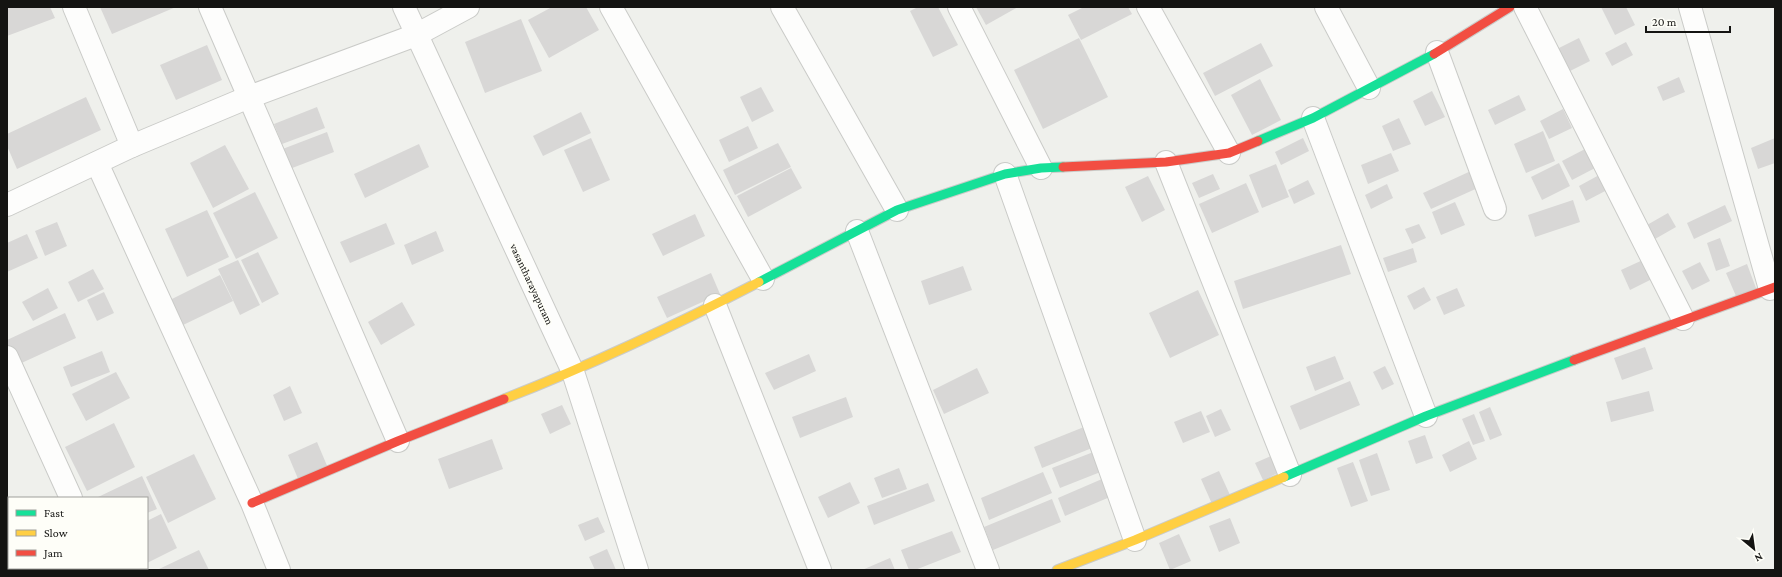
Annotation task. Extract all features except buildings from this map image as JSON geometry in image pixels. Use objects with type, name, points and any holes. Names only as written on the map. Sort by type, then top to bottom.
[{"type":"street","points":[[74,7],[132,146]]},
{"type":"street","points":[[210,7],[398,441]]},
{"type":"street","name":"vasantharayapuram","points":[[404,7],[573,372],[637,570]]},
{"type":"street","points":[[7,205],[132,146],[249,97],[416,35],[468,7]]},
{"type":"street","points":[[611,7],[763,280]]},
{"type":"street","points":[[782,7],[897,210]]},
{"type":"street","points":[[959,7],[1041,168]]},
{"type":"street","points":[[1148,7],[1229,153]]},
{"type":"street","points":[[1326,7],[1369,88]]},
{"type":"street","points":[[252,504],[398,441],[573,372],[763,280],[897,210],[1005,174],[1041,168],[1166,162],[1229,153],[1313,118],[1437,52],[1510,7]]},
{"type":"street","points":[[1525,7],[1683,319]]},
{"type":"street","points":[[1057,570],[1134,540],[1290,475],[1426,416],[1683,319],[1772,288],[1690,7]]},
{"type":"street","points":[[1437,52],[1495,209]]},
{"type":"street","points":[[1313,118],[1426,416]]},
{"type":"street","points":[[97,162],[252,504],[279,570]]},
{"type":"street","points":[[1166,162],[1290,475]]},
{"type":"street","points":[[1005,174],[1134,540]]},
{"type":"street","points":[[857,231],[988,570]]},
{"type":"street","points":[[715,304],[820,570]]},
{"type":"street","points":[[7,357],[71,497]]},
{"type":"traffic: fast","points":[[1258,141],[1313,118],[1434,54]]},
{"type":"traffic: fast","points":[[759,282],[897,210],[1005,174],[1041,168],[1063,167]]},
{"type":"traffic: fast","points":[[1284,477],[1426,416],[1574,360]]},
{"type":"traffic: slow","points":[[504,399],[633,344],[759,282]]},
{"type":"traffic: slow","points":[[1057,570],[1135,540],[1284,477]]},
{"type":"traffic: jam","points":[[1434,54],[1510,7]]},
{"type":"traffic: jam","points":[[1063,167],[1166,162],[1229,153],[1258,141]]},
{"type":"traffic: jam","points":[[1574,360],[1775,287]]},
{"type":"traffic: jam","points":[[252,503],[398,441],[504,399]]}]
